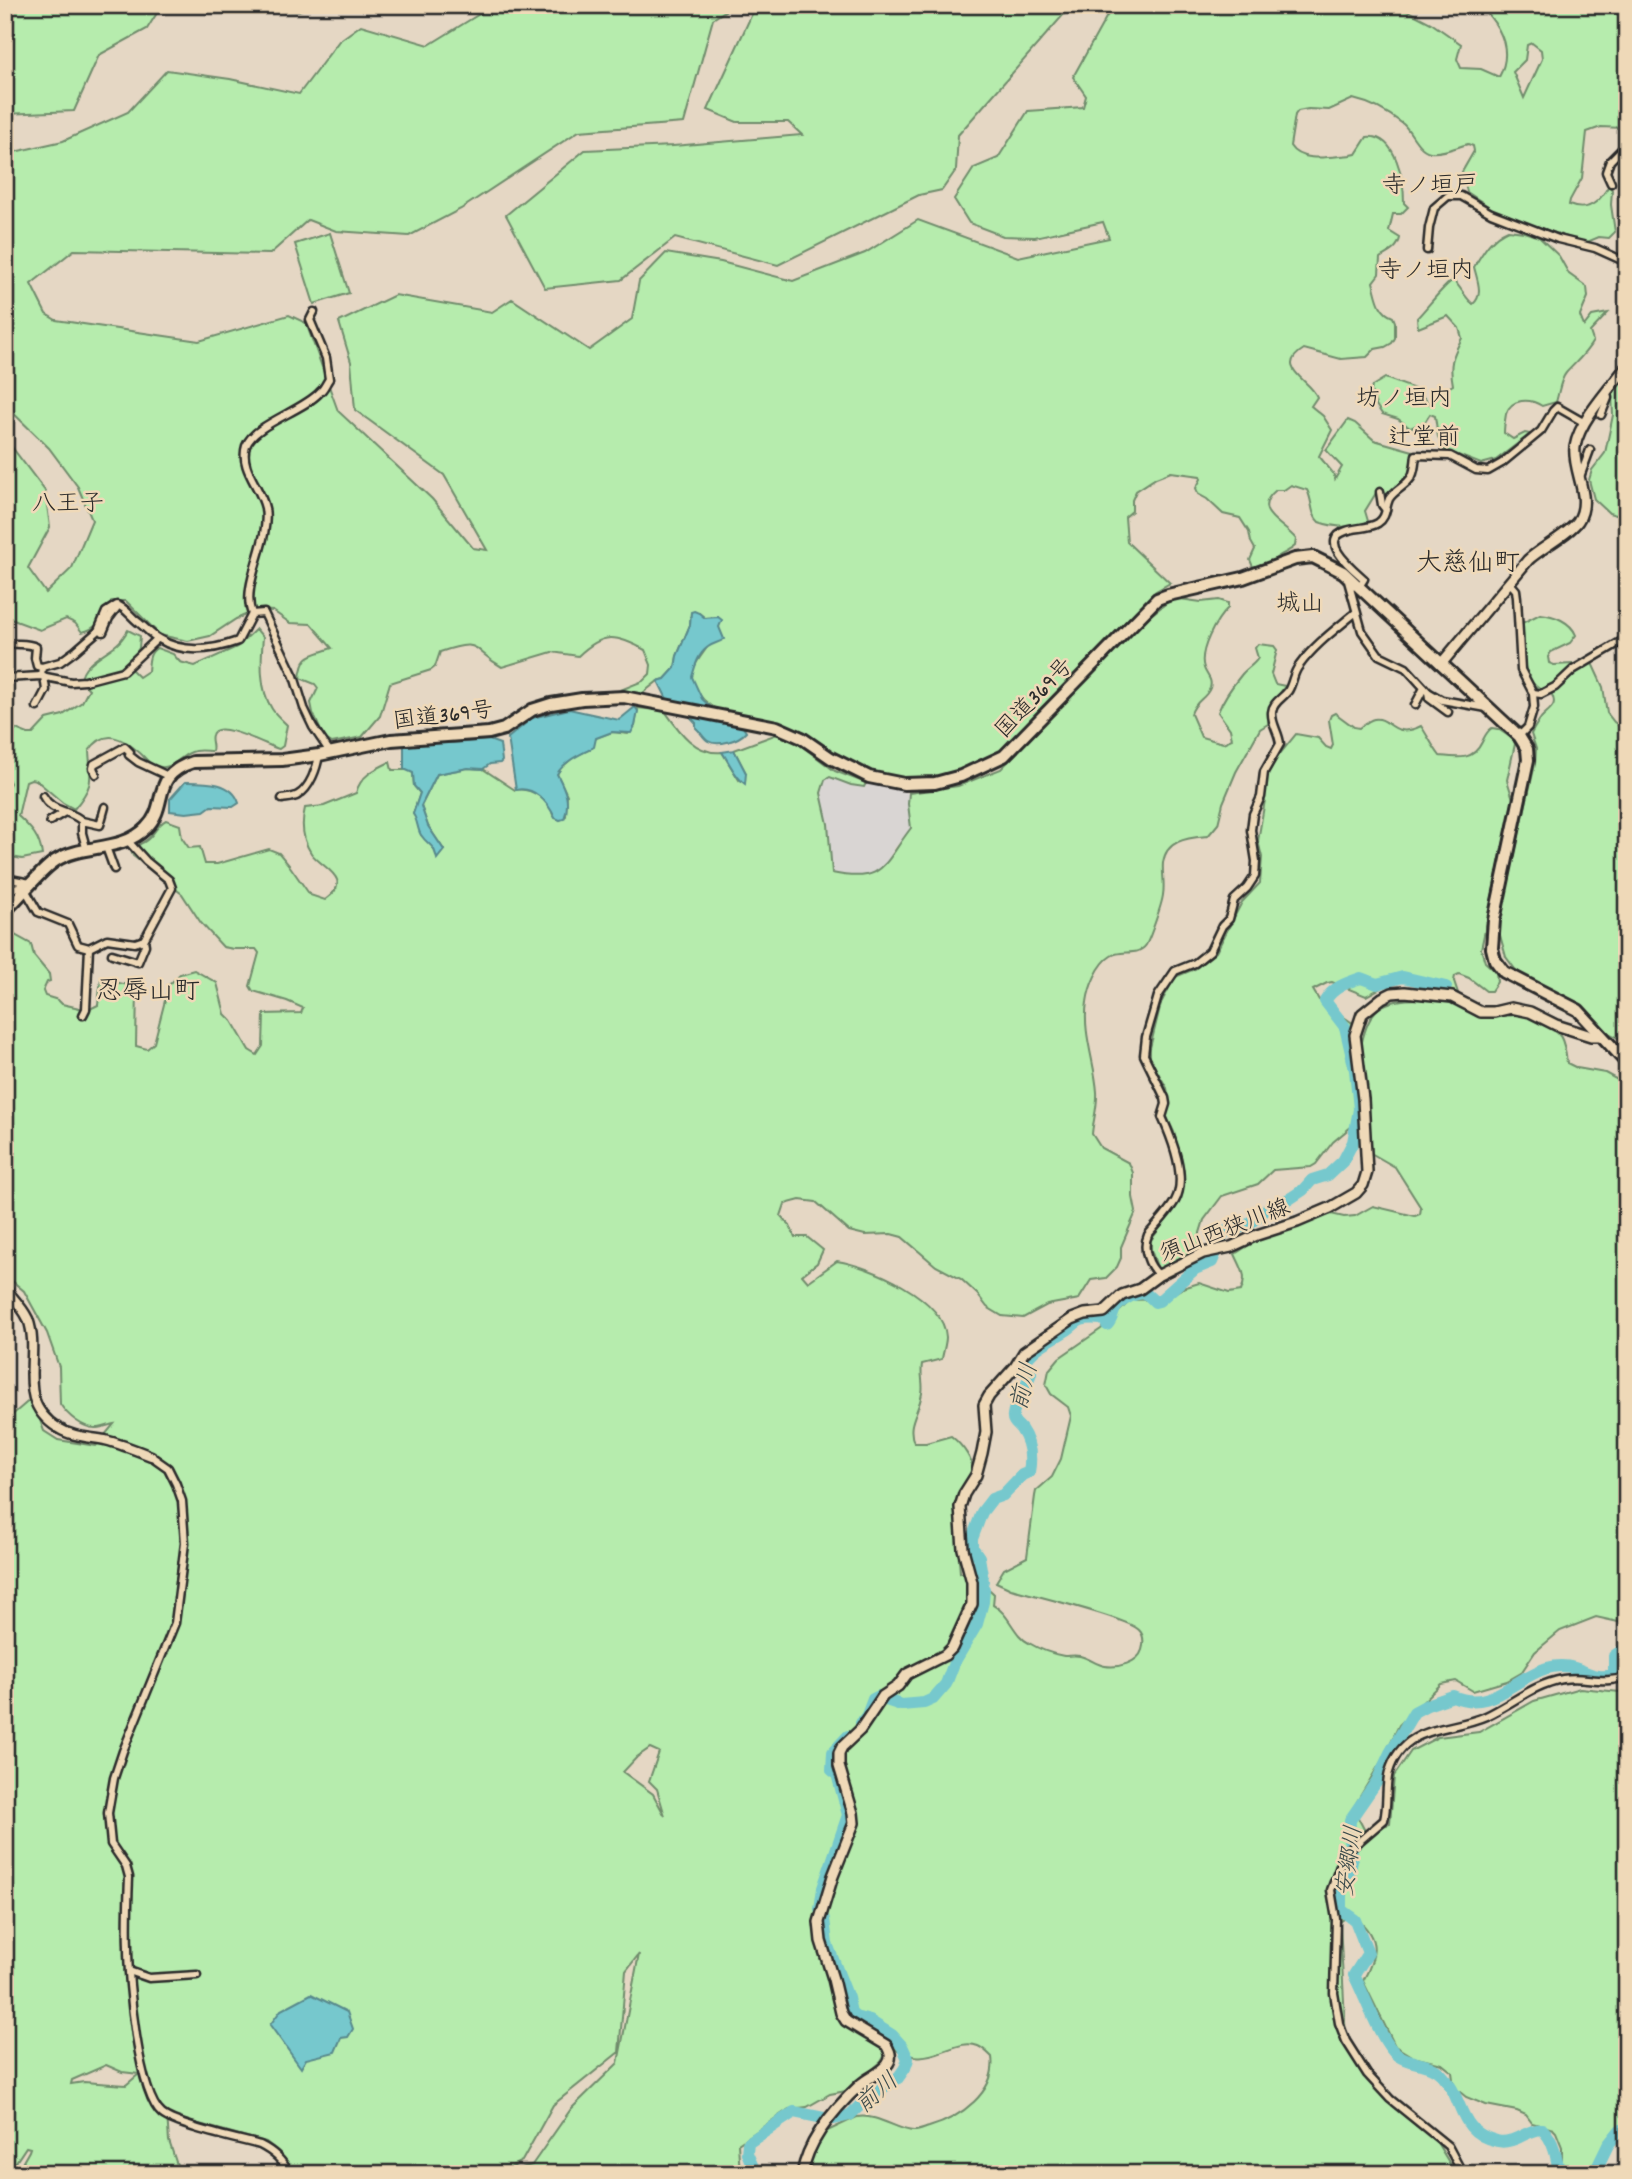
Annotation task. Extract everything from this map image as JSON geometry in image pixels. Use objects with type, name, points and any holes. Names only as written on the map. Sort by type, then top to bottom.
[{"type":"highway","name":"国道369号","points":[[168,776],[180,766],[193,762],[254,762],[325,754],[391,740],[489,733],[504,729],[533,710],[551,704],[624,697],[777,727],[802,738],[831,758],[869,777],[904,784],[934,783],[961,776],[1004,756],[1157,599],[1243,578],[1295,559],[1314,557],[1343,572],[1519,736]]},
{"type":"highway","points":[[1519,736],[1527,749],[1528,760],[1494,920],[1492,948],[1495,960],[1504,972],[1577,1010],[1627,1063]]},
{"type":"highway","points":[[5,911],[55,861],[128,841],[146,828],[153,817],[168,776]]},
{"type":"main road","points":[[1627,218],[1627,274]]},
{"type":"main road","points":[[1441,664],[1528,560],[1578,522],[1584,499],[1575,449],[1577,439],[1585,423],[1627,366]]},
{"type":"main road","name":"須山西狭川線","points":[[802,2174],[814,2139],[847,2098],[887,2065],[891,2058],[886,2045],[846,2021],[841,2013],[821,1941],[819,1922],[833,1876],[854,1824],[839,1766],[839,1753],[860,1730],[883,1696],[898,1686],[907,1674],[945,1656],[952,1648],[972,1604],[972,1582],[963,1549],[960,1507],[964,1494],[976,1475],[986,1432],[984,1405],[989,1396],[1015,1367],[1024,1352],[1072,1319],[1085,1314],[1104,1312],[1122,1295],[1140,1289],[1158,1275],[1203,1253],[1231,1247],[1297,1222],[1330,1209],[1356,1194],[1363,1185],[1367,1172],[1363,1099],[1355,1035],[1362,1014],[1382,998],[1392,993],[1405,992],[1452,997],[1481,1012],[1511,1008],[1530,1012],[1556,1026],[1591,1036],[1602,1036]]},
{"type":"street","points":[[1611,183],[1606,172],[1610,161],[1627,144]]},
{"type":"street","points":[[1427,250],[1434,208],[1448,197],[1461,197],[1491,213],[1558,239],[1595,248],[1626,262]]},
{"type":"street","points":[[5,642],[27,643],[36,647],[34,658],[37,666],[60,662],[97,631],[106,612],[117,605],[157,639],[180,649],[220,647],[238,641],[252,614],[248,597],[265,522],[265,506],[247,468],[246,446],[258,430],[319,394],[329,379],[326,358],[310,320],[314,312]]},
{"type":"street","points":[[1601,415],[1608,398],[1606,393]]},
{"type":"street","points":[[1359,587],[1364,579],[1339,555],[1335,544],[1337,537],[1346,531],[1377,524],[1383,519],[1389,499],[1409,481],[1416,455],[1450,456],[1476,470],[1488,471],[1541,431],[1558,407],[1585,423]]},
{"type":"street","points":[[1579,479],[1590,450]]},
{"type":"street","points":[[1380,492],[1382,505],[1386,510]]},
{"type":"street","points":[[1343,572],[1350,585],[1355,613],[1362,631],[1379,655],[1406,668],[1426,690],[1442,700],[1492,709]]},
{"type":"street","points":[[1510,583],[1516,590],[1521,670],[1533,693],[1534,708],[1528,727],[1519,736]]},
{"type":"street","points":[[103,632],[109,618],[121,606]]},
{"type":"street","points":[[252,614],[264,612],[294,676],[304,708],[325,754],[306,788],[297,796],[282,800]]},
{"type":"street","points":[[1158,1275],[1150,1267],[1145,1242],[1177,1199],[1180,1187],[1175,1150],[1162,1117],[1165,1098],[1144,1055],[1146,1037],[1158,996],[1175,971],[1195,963],[1210,951],[1222,926],[1229,919],[1234,900],[1255,876],[1256,862],[1251,830],[1253,814],[1261,797],[1264,772],[1280,744],[1273,722],[1274,704],[1290,687],[1296,668],[1355,613]]},
{"type":"street","points":[[1533,693],[1541,694],[1555,687],[1573,670],[1627,638]]},
{"type":"street","points":[[5,678],[42,676],[71,682],[85,681],[123,671],[157,639]]},
{"type":"street","points":[[42,667],[46,690],[52,695]]},
{"type":"street","points":[[37,707],[46,690]]},
{"type":"street","points":[[1415,705],[1426,690]]},
{"type":"street","points":[[1426,690],[1429,698],[1448,712]]},
{"type":"street","points":[[96,774],[94,764],[125,747],[130,752],[129,755],[138,762],[168,776]]},
{"type":"street","points":[[43,796],[56,810],[100,825],[105,807]]},
{"type":"street","points":[[50,821],[65,812]]},
{"type":"street","points":[[82,821],[87,851]]},
{"type":"street","points":[[112,954],[138,962],[145,946],[144,940],[172,888],[169,880],[128,841]]},
{"type":"street","points":[[106,847],[114,869]]},
{"type":"street","points":[[5,878],[29,887],[38,912],[68,924],[78,945],[89,948],[107,939],[135,943],[144,940]]},
{"type":"street","points":[[5,893],[10,889],[29,887]]},
{"type":"street","points":[[83,1015],[86,1009],[89,948]]},
{"type":"street","points":[[5,1289],[27,1317],[32,1335],[33,1398],[42,1415],[70,1434],[106,1441],[151,1456],[169,1468],[181,1501],[185,1543],[175,1623],[123,1751],[114,1778],[108,1813],[111,1844],[127,1866],[129,1877],[129,1971],[149,2095],[164,2116],[177,2122],[260,2145],[272,2151],[282,2160],[290,2174]]},
{"type":"street","points":[[1463,2174],[1448,2146],[1390,2099],[1367,2074],[1346,2040],[1339,2023],[1334,1993],[1336,1919],[1331,1889],[1340,1866],[1352,1848],[1384,1820],[1389,1773],[1407,1744],[1438,1727],[1470,1722],[1543,1685],[1574,1678],[1601,1682],[1627,1676]]},
{"type":"street","points":[[129,1971],[149,1978],[197,1975]]},
{"type":"shaded area","points":[[830,777],[851,785],[864,787],[866,783],[909,793],[911,828],[884,867],[869,877],[852,878],[832,874],[828,824],[821,793],[825,779]]},
{"type":"green space","points":[[5,5],[162,5],[147,29],[99,55],[74,111],[5,114]]},
{"type":"green space","points":[[237,5],[312,5],[298,11],[237,9]]},
{"type":"green space","points":[[494,5],[734,5],[713,19],[684,123],[579,131],[461,209],[409,236],[336,231],[308,220],[270,254],[74,250],[31,284],[46,314],[56,320],[199,341],[289,315],[306,323],[338,411],[432,499],[473,548],[487,550],[444,475],[355,410],[351,362],[339,322],[395,295],[492,312],[512,299],[589,350],[632,319],[639,281],[666,253],[721,262],[793,281],[865,253],[918,220],[1018,257],[1109,238],[1103,222],[1035,237],[1003,236],[969,223],[954,199],[974,168],[998,158],[1028,111],[1083,107],[1086,96],[1073,77],[1113,5],[1396,5],[1431,23],[1461,44],[1457,59],[1461,68],[1481,69],[1499,77],[1505,47],[1499,29],[1479,5],[1609,5],[1618,10],[1627,10],[1627,120],[1622,128],[1601,127],[1587,132],[1582,178],[1569,205],[1588,207],[1602,196],[1609,185],[1612,190],[1615,232],[1609,238],[1599,237],[1585,243],[1500,214],[1467,192],[1462,172],[1474,151],[1473,146],[1468,144],[1439,152],[1425,150],[1403,124],[1366,103],[1353,99],[1329,110],[1298,111],[1290,146],[1302,155],[1318,158],[1356,154],[1367,137],[1377,138],[1385,143],[1397,161],[1404,203],[1408,207],[1401,214],[1393,214],[1389,231],[1400,238],[1399,242],[1380,258],[1379,274],[1373,282],[1381,307],[1395,322],[1395,338],[1392,343],[1375,349],[1367,357],[1341,359],[1304,349],[1292,362],[1297,374],[1317,397],[1311,406],[1323,416],[1332,430],[1319,456],[1335,479],[1342,467],[1326,450],[1348,420],[1374,440],[1413,451],[1409,473],[1390,494],[1376,493],[1365,511],[1368,521],[1351,527],[1319,522],[1314,515],[1307,490],[1291,485],[1284,490],[1276,490],[1266,505],[1267,511],[1296,539],[1295,546],[1262,567],[1253,567],[1250,560],[1255,549],[1240,518],[1223,514],[1198,494],[1196,488],[1200,476],[1171,472],[1136,491],[1132,500],[1132,511],[1125,517],[1127,542],[1170,583],[1156,591],[1007,745],[983,761],[944,776],[902,780],[874,775],[849,764],[788,725],[735,716],[716,709],[707,703],[693,684],[694,668],[714,636],[718,617],[705,618],[699,613],[691,613],[690,625],[675,668],[665,679],[658,681],[639,696],[617,693],[643,681],[650,674],[651,665],[645,650],[626,641],[603,639],[578,656],[552,652],[502,667],[475,648],[463,646],[440,652],[435,667],[431,670],[390,683],[380,716],[362,737],[332,743],[324,738],[313,713],[311,703],[318,688],[300,678],[303,664],[309,657],[332,648],[311,624],[290,623],[273,611],[257,610],[236,619],[210,636],[188,641],[160,635],[126,601],[112,601],[97,625],[82,632],[75,623],[66,619],[40,630],[5,617],[5,438],[45,491],[50,527],[28,568],[46,593],[72,568],[92,520],[78,487],[49,448],[5,405],[5,154],[63,141],[128,112],[167,70],[230,79],[299,94],[339,41],[361,25],[429,45]],"holes":[[[1532,43],[1541,50],[1542,59],[1524,98],[1513,72],[1525,60],[1527,45]]]},
{"type":"green space","points":[[756,5],[1072,5],[958,135],[956,170],[942,190],[919,195],[778,265],[675,238],[621,280],[545,288],[506,215],[585,150],[802,135],[788,122],[737,122],[708,110]]},
{"type":"green space","points":[[1508,230],[1539,237],[1559,256],[1569,274],[1587,287],[1588,297],[1580,316],[1584,326],[1592,316],[1608,313],[1590,332],[1593,341],[1590,346],[1564,376],[1556,402],[1542,406],[1521,401],[1508,409],[1504,433],[1513,439],[1525,433],[1530,434],[1496,460],[1481,464],[1445,450],[1438,437],[1435,416],[1430,414],[1425,422],[1410,428],[1398,419],[1382,414],[1371,391],[1372,386],[1385,378],[1415,389],[1430,404],[1432,397],[1453,385],[1452,361],[1462,338],[1459,328],[1448,316],[1418,328],[1417,318],[1453,280],[1473,304],[1479,292],[1474,267],[1492,241]]},
{"type":"green space","points":[[330,233],[349,293],[314,304],[295,244]]},
{"type":"green space","points":[[1627,374],[1627,518],[1609,513],[1594,499],[1589,480],[1592,470],[1605,453],[1613,415],[1612,395]]},
{"type":"green space","points":[[1173,598],[1201,602],[1219,600],[1228,603],[1228,608],[1209,636],[1204,653],[1204,668],[1210,680],[1210,688],[1191,714],[1201,737],[1223,743],[1232,739],[1230,729],[1218,712],[1235,683],[1258,658],[1255,648],[1258,644],[1274,646],[1277,650],[1271,674],[1275,684],[1285,686],[1272,704],[1268,724],[1260,729],[1236,772],[1223,803],[1218,824],[1208,836],[1180,841],[1165,855],[1162,899],[1146,945],[1139,951],[1115,954],[1106,960],[1098,970],[1090,990],[1086,1025],[1097,1097],[1092,1134],[1101,1148],[1129,1163],[1133,1173],[1136,1212],[1121,1247],[1121,1258],[1117,1267],[1106,1278],[1091,1280],[1079,1299],[1047,1305],[1023,1318],[1002,1316],[987,1307],[961,1279],[936,1266],[902,1237],[891,1234],[865,1235],[849,1231],[816,1202],[800,1200],[785,1204],[781,1216],[795,1237],[807,1237],[823,1250],[817,1263],[802,1275],[808,1282],[837,1261],[851,1264],[903,1286],[933,1309],[942,1323],[946,1337],[942,1359],[922,1364],[922,1393],[911,1430],[914,1443],[926,1443],[951,1436],[964,1449],[970,1460],[973,1472],[959,1498],[956,1515],[960,1573],[976,1571],[981,1574],[980,1585],[994,1594],[993,1605],[1029,1643],[1055,1654],[1080,1656],[1102,1665],[1116,1666],[1127,1664],[1140,1655],[1143,1642],[1139,1630],[1117,1619],[1011,1589],[996,1582],[1004,1569],[1027,1557],[1036,1491],[1052,1477],[1061,1459],[1071,1416],[1068,1407],[1051,1394],[1046,1385],[1049,1370],[1059,1358],[1101,1329],[1131,1300],[1164,1299],[1183,1288],[1199,1283],[1229,1293],[1241,1291],[1244,1276],[1235,1254],[1263,1236],[1331,1214],[1355,1216],[1373,1206],[1415,1216],[1420,1214],[1421,1208],[1395,1167],[1369,1152],[1361,1046],[1368,1022],[1379,1008],[1387,1004],[1407,999],[1434,1000],[1453,1003],[1482,1016],[1527,1016],[1561,1037],[1567,1063],[1577,1068],[1605,1073],[1627,1085],[1627,1624],[1596,1617],[1560,1631],[1535,1652],[1521,1673],[1507,1681],[1473,1691],[1456,1681],[1441,1684],[1399,1725],[1353,1808],[1365,1831],[1390,1824],[1394,1776],[1411,1751],[1438,1737],[1479,1732],[1534,1701],[1580,1688],[1620,1692],[1627,1688],[1627,2135],[1616,2135],[1612,2138],[1590,2174],[1562,2174],[1562,2147],[1553,2129],[1532,2123],[1526,2115],[1517,2111],[1486,2105],[1466,2097],[1454,2087],[1452,2072],[1442,2064],[1413,2057],[1395,2046],[1363,1981],[1372,1961],[1374,1944],[1367,1929],[1351,1914],[1340,1922],[1346,2041],[1373,2084],[1433,2136],[1456,2174],[808,2174],[815,2143],[821,2134],[857,2117],[865,2116],[914,2131],[941,2123],[974,2102],[989,2081],[992,2057],[980,2047],[969,2044],[928,2056],[903,2054],[890,2046],[881,2062],[846,2091],[830,2094],[807,2107],[789,2109],[738,2144],[740,2174],[284,2174],[292,2170],[279,2152],[266,2142],[167,2114],[169,2141],[180,2174],[16,2174],[29,2151],[30,2148],[26,2147],[8,2174],[5,2174],[5,1430],[11,1416],[32,1398],[44,1431],[58,1440],[96,1446],[114,1424],[99,1428],[86,1426],[71,1417],[60,1404],[59,1367],[47,1333],[24,1291],[5,1275],[5,920],[9,918],[15,935],[31,944],[34,956],[49,974],[50,981],[43,991],[45,996],[62,1004],[88,1010],[98,1005],[101,979],[137,987],[136,1046],[147,1049],[154,1043],[169,985],[180,974],[194,970],[217,983],[225,1014],[249,1050],[257,1055],[263,1046],[264,1014],[301,1013],[303,1008],[253,991],[250,986],[259,953],[256,949],[223,947],[201,923],[182,894],[133,856],[131,851],[148,839],[166,820],[180,825],[182,838],[189,848],[200,847],[205,864],[217,864],[269,849],[279,853],[310,895],[325,900],[334,892],[337,879],[308,848],[303,831],[305,808],[324,806],[356,793],[365,778],[390,762],[392,770],[409,770],[413,773],[414,786],[420,793],[413,814],[419,822],[421,835],[434,847],[437,858],[444,850],[428,826],[421,806],[437,774],[468,768],[483,769],[515,790],[539,796],[560,820],[566,816],[567,795],[557,774],[561,768],[575,756],[589,750],[596,738],[612,732],[628,734],[635,726],[638,708],[665,711],[682,734],[696,746],[712,752],[722,752],[739,780],[746,773],[734,750],[777,734],[795,741],[835,771],[866,783],[864,787],[851,785],[830,777],[825,780],[821,793],[828,824],[832,873],[863,876],[873,873],[888,861],[911,828],[909,793],[958,786],[1001,769],[1142,622]],"holes":[[[650,1748],[659,1752],[649,1781],[657,1789],[665,1816],[653,1794],[623,1772]],[[639,1954],[618,2063],[571,2109],[532,2165],[518,2169],[512,2166],[522,2161],[553,2105],[619,2052],[626,1971]],[[106,2065],[122,2072],[139,2074],[126,2085],[84,2082],[71,2084],[72,2080]]]},
{"type":"green space","points":[[1540,614],[1561,620],[1574,630],[1576,635],[1570,643],[1551,652],[1549,663],[1592,663],[1603,687],[1607,713],[1627,732],[1627,1042],[1608,1033],[1580,1005],[1515,969],[1506,957],[1498,928],[1535,764],[1536,749],[1531,734],[1554,701],[1551,693],[1533,684],[1528,676],[1523,655],[1522,623]]},
{"type":"green space","points":[[256,629],[263,637],[265,693],[272,709],[287,725],[283,746],[279,749],[243,734],[216,731],[212,735],[212,751],[189,753],[172,765],[162,767],[151,764],[120,739],[101,739],[89,751],[90,782],[74,809],[36,780],[26,781],[18,816],[34,833],[42,855],[22,859],[12,857],[5,848],[5,792],[10,783],[5,772],[5,720],[13,728],[33,734],[47,719],[63,715],[82,702],[89,689],[81,681],[85,669],[119,642],[128,630],[140,636],[139,648],[128,666],[139,677],[148,671],[150,655],[157,648],[173,654],[180,662],[195,666],[237,647]]},
{"type":"green space","points":[[1335,713],[1359,728],[1374,719],[1404,730],[1421,726],[1440,756],[1470,755],[1492,728],[1513,739],[1515,744],[1507,780],[1513,799],[1481,949],[1485,962],[1496,972],[1497,982],[1491,991],[1486,991],[1459,974],[1454,981],[1459,996],[1427,990],[1422,981],[1415,979],[1394,982],[1366,996],[1332,982],[1313,990],[1319,1000],[1354,1024],[1353,1067],[1357,1082],[1358,1116],[1352,1126],[1333,1142],[1311,1167],[1273,1170],[1258,1184],[1222,1196],[1204,1220],[1199,1251],[1159,1272],[1151,1250],[1151,1240],[1179,1203],[1184,1173],[1174,1132],[1166,1115],[1169,1100],[1167,1088],[1150,1059],[1150,1048],[1161,1003],[1175,977],[1195,969],[1216,952],[1242,902],[1260,883],[1262,857],[1258,841],[1265,800],[1264,786],[1270,766],[1296,734],[1318,738],[1331,749],[1333,745],[1329,720]]},
{"type":"water","points":[[694,611],[705,618],[718,617],[722,620],[719,627],[724,639],[702,653],[692,677],[702,699],[715,711],[668,701],[658,681],[665,679],[675,668],[690,625],[691,612]]},
{"type":"water","points":[[635,707],[638,711],[631,733],[612,732],[596,738],[594,747],[560,769],[557,774],[566,796],[567,807],[564,819],[555,818],[540,796],[529,790],[516,790],[508,738],[532,718],[569,709],[619,720]]},
{"type":"water","points":[[687,713],[736,723],[746,732],[728,742],[712,743],[696,728],[696,723]]},
{"type":"water","points":[[489,740],[500,744],[500,763],[490,764],[483,769],[468,768],[437,774],[421,806],[428,826],[444,850],[437,859],[432,847],[420,833],[413,814],[420,793],[414,786],[413,773],[404,769],[404,743]]},
{"type":"water","points":[[734,750],[746,773],[745,784],[722,752]]},
{"type":"water","points":[[185,782],[224,787],[230,790],[239,803],[233,807],[211,806],[204,811],[170,811],[170,799]]},
{"type":"water","points":[[311,1994],[347,2012],[353,2029],[348,2037],[341,2038],[335,2052],[306,2059],[301,2068],[270,2025],[281,2010]]},
{"type":"waterway","name":"前川","points":[[1218,1246],[1224,1232],[1248,1225],[1264,1211],[1303,1190],[1312,1180],[1328,1175],[1343,1161],[1353,1142],[1359,1109],[1355,1070],[1345,1027],[1325,1001],[1328,996],[1340,986],[1361,978],[1377,984],[1403,977],[1446,987]]},
{"type":"waterway","name":"前川","points":[[983,1581],[979,1557],[972,1547],[972,1539],[982,1512],[992,1499],[1003,1495],[1022,1475],[1029,1472],[1028,1444],[1013,1417],[1031,1373],[1023,1365],[1027,1358],[1043,1344],[1081,1320],[1104,1319],[1107,1325],[1117,1306],[1133,1295],[1142,1293],[1155,1302],[1159,1301],[1195,1269],[1212,1262],[1215,1255]]},
{"type":"waterway","name":"前川","points":[[886,1700],[901,1705],[924,1703],[933,1699],[946,1684],[954,1663],[977,1624],[984,1589]]},
{"type":"waterway","name":"安郷川","points":[[1559,2174],[1552,2144],[1542,2129],[1503,2142],[1484,2137],[1468,2122],[1449,2083],[1441,2074],[1431,2067],[1397,2055],[1385,2041],[1354,1975],[1368,1953],[1355,1920],[1341,1910],[1341,1890],[1349,1875],[1352,1860],[1350,1820],[1377,1781],[1414,1712],[1453,1696],[1467,1700],[1490,1697],[1547,1668],[1567,1666],[1596,1676],[1614,1675],[1614,1656],[1627,1647]]},
{"type":"waterway","name":"前川","points":[[861,1723],[873,1699],[879,1696]]},
{"type":"waterway","name":"前川","points":[[820,1909],[823,1888],[848,1815],[837,1774],[832,1770],[833,1752],[848,1736]]},
{"type":"waterway","name":"前川","points":[[824,1919],[827,1944],[851,2013],[892,2035],[902,2046],[908,2059],[898,2078],[870,2096],[850,2115],[834,2119]]},
{"type":"waterway","name":"前川","points":[[756,2174],[747,2153],[748,2143],[794,2112],[824,2118]]},
{"type":"waterway","name":"安郷川","points":[[1594,2174],[1608,2145],[1620,2130],[1627,2130]]},
{"type":"district","name":"寺ノ垣戸","points":[[1430,184]]},
{"type":"district","name":"寺ノ垣内","points":[[1426,269]]},
{"type":"district","name":"坊ノ垣内","points":[[1404,397]]},
{"type":"district","name":"辻堂前","points":[[1424,436]]},
{"type":"district","name":"八王子","points":[[68,502]]},
{"type":"district","name":"大慈仙町","points":[[1468,561]]},
{"type":"district","name":"城山","points":[[1300,602]]},
{"type":"district","name":"忍辱山町","points":[[148,989]]}]
